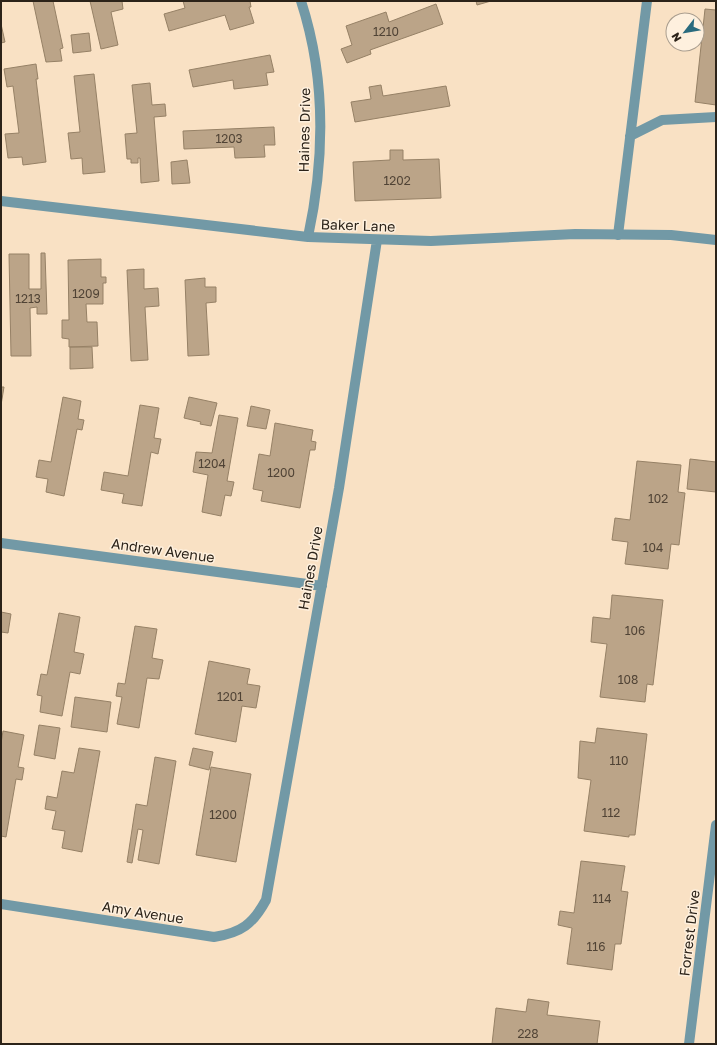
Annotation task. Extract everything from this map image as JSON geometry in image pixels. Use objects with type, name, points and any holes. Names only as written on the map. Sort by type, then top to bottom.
[{"type":"street","name":"Haines Drive","points":[[301,1],[309,28],[319,80],[321,133],[316,200],[308,237]]},
{"type":"street","points":[[618,235],[647,1]]},
{"type":"street","points":[[630,136],[662,120],[716,117]]},
{"type":"street","name":"Baker Lane","points":[[1,201],[308,237],[431,241],[575,234],[671,235],[716,240]]},
{"type":"street","name":"Haines Drive","points":[[266,900],[339,488],[377,240]]},
{"type":"street","name":"Andrew Avenue","points":[[1,542],[322,586]]},
{"type":"street","name":"Forrest Drive","points":[[689,1044],[716,825]]},
{"type":"street","name":"Amy Avenue","points":[[1,904],[214,937],[230,935],[248,926],[259,914],[266,900]]},
{"type":"building","points":[[33,1],[53,1],[63,48],[60,49],[62,61],[46,62]]},
{"type":"building","points":[[90,1],[122,1],[123,9],[111,12],[118,45],[101,49]]},
{"type":"building","points":[[183,1],[250,1],[251,7],[249,7],[254,23],[230,30],[225,15],[169,31],[164,14],[185,8]]},
{"type":"building","points":[[476,1],[491,1],[477,5]]},
{"type":"building","points":[[436,4],[443,24],[370,50],[371,54],[347,63],[341,49],[352,45],[346,26],[386,12],[389,22]]},
{"type":"building","points":[[705,9],[716,10],[716,105],[695,102],[700,52],[705,52]]},
{"type":"building","points":[[1,24],[5,42],[1,43]]},
{"type":"building","points":[[89,33],[91,51],[73,53],[71,35]]},
{"type":"building","points":[[270,55],[274,72],[266,73],[268,85],[234,89],[233,80],[193,87],[189,70]]},
{"type":"building","points":[[36,64],[38,79],[36,79],[46,162],[23,165],[22,157],[8,158],[5,134],[19,133],[13,86],[7,87],[4,69]]},
{"type":"building","points":[[94,74],[105,172],[83,174],[82,158],[71,159],[68,133],[80,132],[74,76]]},
{"type":"building","points":[[150,83],[152,105],[165,104],[166,116],[154,117],[159,181],[141,183],[140,158],[138,158],[138,163],[131,163],[131,159],[127,159],[125,134],[137,133],[132,85]]},
{"type":"building","points":[[381,85],[383,96],[446,86],[450,106],[355,122],[351,102],[371,99],[369,87]]},
{"type":"building","points":[[274,127],[275,145],[264,145],[265,157],[235,158],[234,147],[184,149],[183,131]]},
{"type":"building","points":[[390,150],[403,150],[403,160],[439,159],[441,198],[355,201],[353,162],[390,160]]},
{"type":"building","points":[[187,160],[190,183],[172,184],[171,162]]},
{"type":"building","points":[[41,253],[45,253],[47,314],[37,314],[37,307],[30,308],[31,356],[11,356],[9,254],[29,254],[29,289],[41,289]]},
{"type":"building","points":[[101,259],[101,277],[106,277],[106,283],[103,283],[103,304],[86,304],[87,322],[97,322],[98,346],[69,347],[69,339],[62,338],[62,320],[69,320],[68,260]]},
{"type":"building","points":[[144,269],[144,289],[158,288],[159,306],[145,307],[148,360],[131,361],[127,270]]},
{"type":"building","points":[[205,278],[205,287],[216,287],[216,302],[206,303],[209,355],[188,356],[185,280]]},
{"type":"building","points":[[70,347],[92,347],[93,368],[70,369]]},
{"type":"building","points":[[1,387],[4,387],[1,405]]},
{"type":"building","points":[[63,397],[81,401],[78,419],[84,420],[82,430],[77,429],[64,496],[46,492],[48,479],[36,477],[39,460],[51,462]]},
{"type":"building","points":[[189,397],[217,403],[211,426],[200,424],[201,422],[184,418]]},
{"type":"building","points":[[140,405],[159,408],[154,438],[161,439],[158,454],[151,452],[142,506],[122,503],[124,494],[101,490],[104,472],[128,476]]},
{"type":"building","points":[[251,406],[270,410],[266,429],[247,426]]},
{"type":"building","points":[[219,415],[238,418],[227,481],[234,482],[231,496],[225,495],[221,516],[202,512],[208,475],[193,472],[196,452],[212,453]]},
{"type":"building","points":[[275,423],[313,430],[311,441],[316,442],[315,450],[310,450],[300,508],[261,501],[263,491],[253,489],[259,454],[270,456]]},
{"type":"building","points":[[690,459],[716,462],[716,492],[687,489]]},
{"type":"building","points":[[637,461],[681,465],[678,492],[685,493],[679,545],[671,544],[668,569],[625,564],[628,542],[612,540],[615,518],[630,520]]},
{"type":"building","points":[[612,595],[663,600],[653,685],[647,684],[645,702],[600,697],[607,644],[591,642],[593,617],[610,619]]},
{"type":"building","points":[[1,612],[11,614],[8,633],[1,632]]},
{"type":"building","points":[[59,613],[80,617],[74,652],[84,654],[80,674],[70,672],[62,716],[40,712],[42,696],[37,695],[41,674],[47,675]]},
{"type":"building","points":[[135,626],[157,629],[152,658],[163,660],[159,679],[147,678],[139,728],[117,724],[122,697],[116,696],[118,683],[125,684]]},
{"type":"building","points":[[209,661],[250,669],[247,684],[260,686],[256,708],[242,706],[236,742],[195,734]]},
{"type":"building","points":[[75,697],[111,702],[107,732],[71,727]]},
{"type":"building","points":[[39,725],[60,728],[55,759],[34,755]]},
{"type":"building","points":[[597,728],[647,734],[635,835],[629,835],[629,837],[584,831],[591,780],[578,778],[580,741],[595,743]]},
{"type":"building","points":[[3,731],[24,735],[18,767],[24,768],[22,780],[16,779],[6,837],[1,836],[1,743]]},
{"type":"building","points":[[79,748],[100,751],[82,852],[62,848],[65,831],[52,829],[56,811],[45,809],[47,796],[57,798],[62,771],[74,773]]},
{"type":"building","points":[[193,748],[213,752],[209,770],[189,765]]},
{"type":"building","points":[[155,757],[176,761],[159,864],[138,860],[143,830],[138,829],[132,863],[127,862],[136,804],[147,806]]},
{"type":"building","points":[[211,767],[251,774],[236,862],[196,855]]},
{"type":"building","points":[[581,861],[625,866],[621,891],[628,892],[621,944],[615,944],[612,970],[567,964],[572,928],[558,925],[560,911],[574,913]]},
{"type":"building","points":[[528,999],[549,1002],[547,1015],[600,1021],[597,1044],[492,1044],[496,1008],[526,1012]]}]
